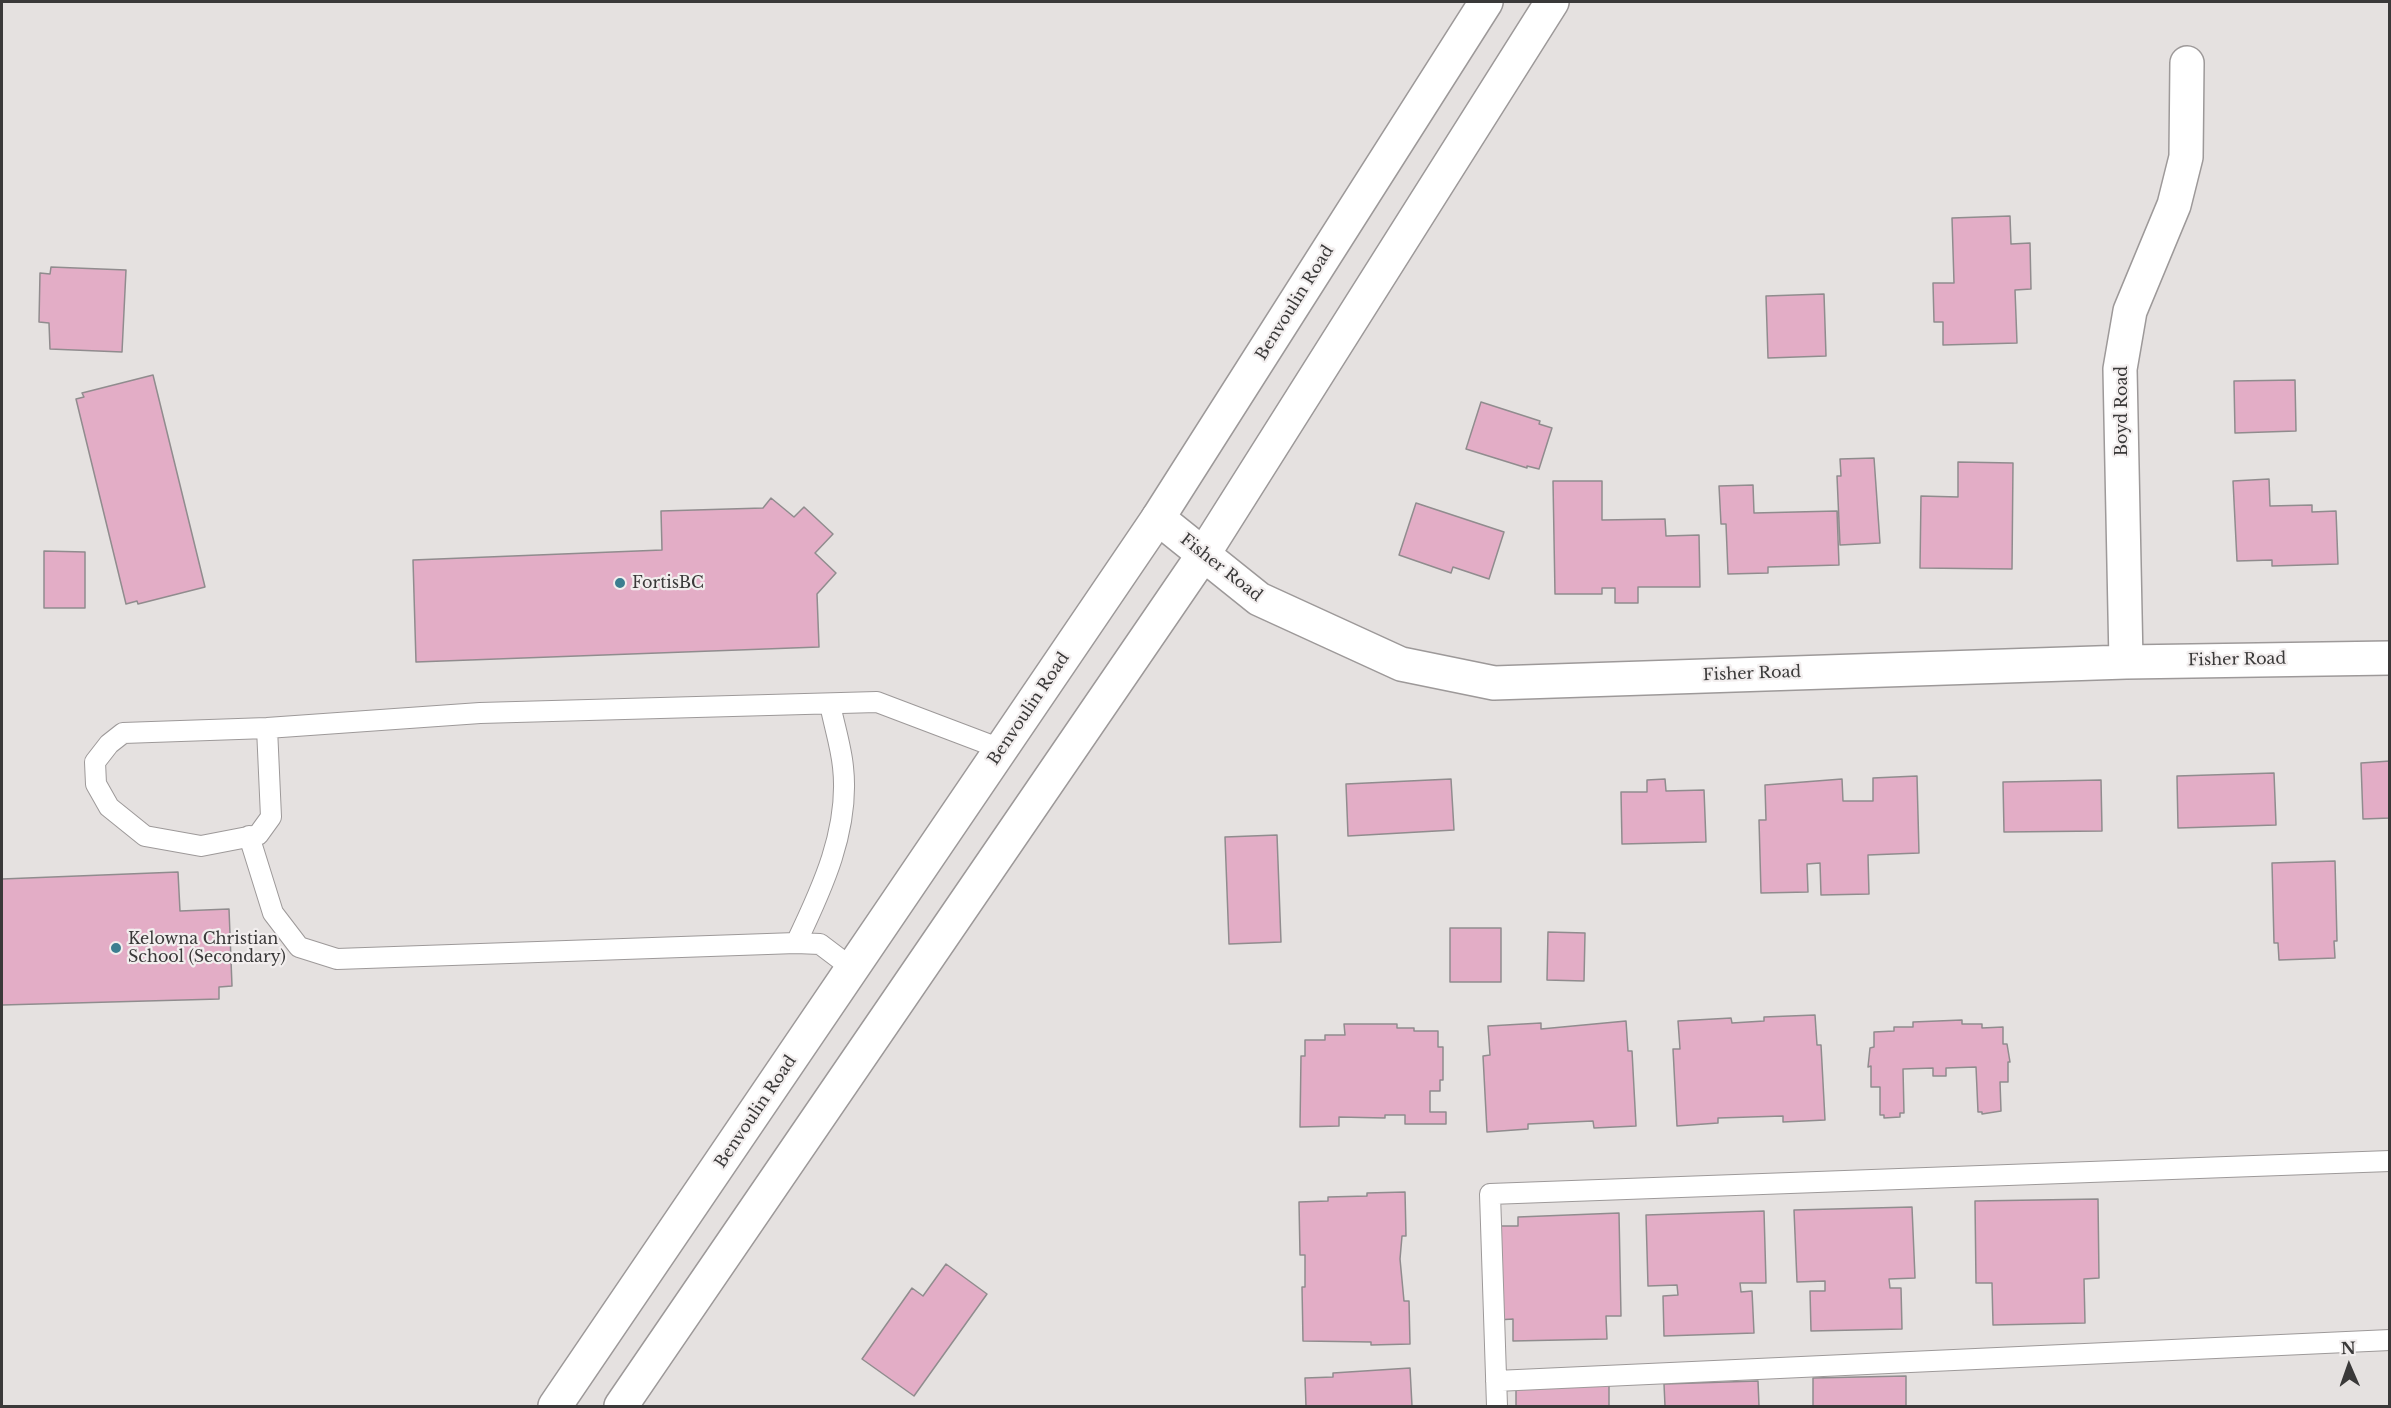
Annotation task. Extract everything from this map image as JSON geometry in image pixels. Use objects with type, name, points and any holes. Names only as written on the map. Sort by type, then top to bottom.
[{"type":"main road","name":"Benvoulin Road","points":[[555,1407],[1158,518],[1486,2]]},
{"type":"main road","points":[[621,1407],[1203,555],[1552,2]]},
{"type":"main road","name":"Boyd Road","points":[[2127,662],[2120,369],[2130,311],[2175,205],[2186,157],[2187,63]]},
{"type":"main road","name":"Fisher Road","points":[[1158,518],[1259,599],[1401,664],[1494,682],[2127,662],[2390,658]]},
{"type":"lane","points":[[267,728],[271,817],[258,835],[201,846],[145,836],[109,807],[96,784],[95,762],[109,744],[123,733],[267,728],[480,713],[877,702],[1001,749]]},
{"type":"lane","points":[[796,943],[819,895],[840,830],[843,768],[830,704]]},
{"type":"lane","points":[[249,836],[273,913],[299,947],[337,959],[796,943],[820,944],[854,969]]},
{"type":"lane","points":[[1497,1407],[1490,1194],[2390,1161]]},
{"type":"lane","points":[[1496,1382],[2390,1340]]},
{"type":"building","points":[[2010,216],[2011,244],[2030,243],[2031,289],[2015,290],[2017,343],[1943,345],[1943,322],[1934,322],[1933,283],[1954,283],[1952,218]]},
{"type":"building","points":[[51,267],[126,270],[122,352],[50,349],[49,323],[39,322],[40,273],[50,274]]},
{"type":"building","points":[[1824,294],[1826,356],[1768,358],[1766,296]]},
{"type":"building","points":[[153,375],[205,587],[138,604],[137,601],[126,604],[76,399],[84,397],[82,393]]},
{"type":"building","points":[[2295,380],[2296,431],[2235,433],[2234,381]]},
{"type":"building","points":[[1481,402],[1540,421],[1539,424],[1552,428],[1539,469],[1527,466],[1527,468],[1466,449]]},
{"type":"building","points":[[1874,458],[1880,543],[1840,545],[1837,476],[1841,476],[1840,459]]},
{"type":"building","points":[[1958,462],[2013,463],[2012,569],[1920,568],[1921,496],[1958,497]]},
{"type":"building","points":[[2269,479],[2270,506],[2312,505],[2312,512],[2336,511],[2338,564],[2272,566],[2272,560],[2237,561],[2233,481]]},
{"type":"building","points":[[1553,481],[1602,481],[1602,520],[1665,519],[1666,536],[1699,535],[1700,587],[1638,587],[1638,603],[1615,603],[1615,588],[1602,588],[1602,594],[1555,594]]},
{"type":"building","points":[[1753,485],[1754,513],[1837,511],[1839,565],[1768,567],[1768,573],[1728,574],[1726,524],[1721,524],[1719,486]]},
{"type":"building","name":"FortisBC","points":[[771,498],[794,517],[804,507],[833,534],[815,553],[836,573],[817,594],[819,647],[416,662],[413,560],[662,550],[661,511],[763,508]]},
{"type":"building","points":[[1416,503],[1504,532],[1489,579],[1453,567],[1451,573],[1399,555]]},
{"type":"building","points":[[44,551],[85,552],[85,608],[44,608]]},
{"type":"building","points":[[2390,761],[2390,818],[2363,819],[2361,763]]},
{"type":"building","points":[[2274,773],[2276,825],[2178,828],[2177,776]]},
{"type":"building","points":[[1917,776],[1919,853],[1868,855],[1869,894],[1821,895],[1820,863],[1807,864],[1808,892],[1761,893],[1759,820],[1766,820],[1765,785],[1842,779],[1843,801],[1873,801],[1873,778]]},
{"type":"building","points":[[1451,779],[1454,830],[1348,836],[1346,784]]},
{"type":"building","points":[[1665,779],[1666,791],[1704,790],[1706,842],[1622,844],[1621,792],[1647,792],[1647,780]]},
{"type":"building","points":[[2101,780],[2102,831],[2004,832],[2003,782]]},
{"type":"building","points":[[1277,835],[1281,942],[1229,944],[1225,837]]},
{"type":"building","points":[[2335,861],[2337,941],[2334,941],[2335,958],[2279,960],[2278,943],[2274,943],[2272,863]]},
{"type":"building","name":"Kelowna Christian School (Secondary)","points":[[178,872],[180,911],[229,909],[232,986],[219,987],[219,999],[2,1005],[2,879]]},
{"type":"building","points":[[1450,928],[1501,928],[1501,982],[1450,982]]},
{"type":"building","points":[[1548,932],[1585,933],[1584,981],[1547,980]]},
{"type":"building","points":[[1815,1015],[1817,1045],[1821,1045],[1825,1120],[1783,1122],[1783,1116],[1718,1118],[1718,1123],[1677,1126],[1673,1049],[1680,1049],[1678,1021],[1731,1018],[1732,1023],[1764,1021],[1764,1017]]},
{"type":"building","points":[[1962,1020],[1962,1024],[1982,1024],[1982,1028],[2003,1027],[2003,1044],[2007,1044],[2010,1062],[2008,1062],[2008,1082],[2000,1082],[2001,1111],[1982,1114],[1978,1112],[1976,1067],[1946,1068],[1946,1076],[1933,1076],[1933,1068],[1903,1069],[1904,1113],[1900,1113],[1900,1117],[1884,1118],[1884,1115],[1880,1115],[1880,1087],[1871,1087],[1871,1066],[1868,1067],[1870,1048],[1874,1047],[1874,1032],[1894,1031],[1894,1027],[1913,1027],[1913,1022]]},
{"type":"building","points":[[1626,1021],[1628,1051],[1632,1051],[1636,1126],[1594,1128],[1593,1121],[1528,1124],[1528,1129],[1487,1132],[1483,1056],[1490,1055],[1488,1026],[1541,1023],[1541,1029]]},
{"type":"building","points":[[1344,1024],[1397,1024],[1397,1028],[1414,1028],[1414,1031],[1438,1031],[1438,1047],[1443,1047],[1443,1080],[1440,1080],[1440,1091],[1430,1091],[1430,1112],[1446,1112],[1446,1124],[1405,1124],[1405,1115],[1385,1115],[1385,1118],[1339,1117],[1339,1126],[1300,1127],[1301,1056],[1305,1056],[1305,1040],[1325,1040],[1325,1035],[1345,1035]]},
{"type":"building","points":[[1405,1192],[1406,1236],[1402,1236],[1400,1259],[1404,1301],[1409,1301],[1410,1344],[1371,1345],[1371,1342],[1303,1341],[1302,1287],[1305,1287],[1305,1255],[1300,1255],[1299,1202],[1328,1201],[1328,1197],[1367,1196],[1367,1193]]},
{"type":"building","points":[[2098,1199],[2099,1278],[2084,1279],[2085,1323],[1993,1325],[1992,1283],[1976,1283],[1975,1201]]},
{"type":"building","points":[[1912,1207],[1915,1278],[1889,1279],[1890,1288],[1901,1288],[1902,1329],[1811,1331],[1810,1291],[1825,1291],[1825,1281],[1797,1282],[1794,1210]]},
{"type":"building","points":[[1764,1211],[1766,1283],[1740,1283],[1741,1292],[1752,1291],[1754,1333],[1664,1336],[1663,1296],[1678,1295],[1677,1285],[1648,1286],[1646,1215]]},
{"type":"building","points":[[1619,1213],[1621,1316],[1606,1316],[1607,1339],[1513,1341],[1513,1319],[1497,1320],[1495,1226],[1518,1226],[1518,1217]]},
{"type":"building","points":[[946,1264],[987,1294],[914,1396],[862,1359],[912,1288],[923,1296]]},
{"type":"building","points":[[1410,1368],[1412,1406],[1306,1406],[1305,1378],[1333,1377],[1333,1373]]},
{"type":"building","points":[[1906,1376],[1906,1406],[1813,1406],[1813,1378]]},
{"type":"building","points":[[1758,1381],[1759,1406],[1665,1406],[1664,1384]]},
{"type":"building","points":[[1609,1384],[1609,1406],[1516,1406],[1516,1387]]},
{"type":"place","name":"FortisBC","points":[[620,583]]},
{"type":"place","name":"Kelowna Christian School (Secondary)","points":[[116,948]]}]
